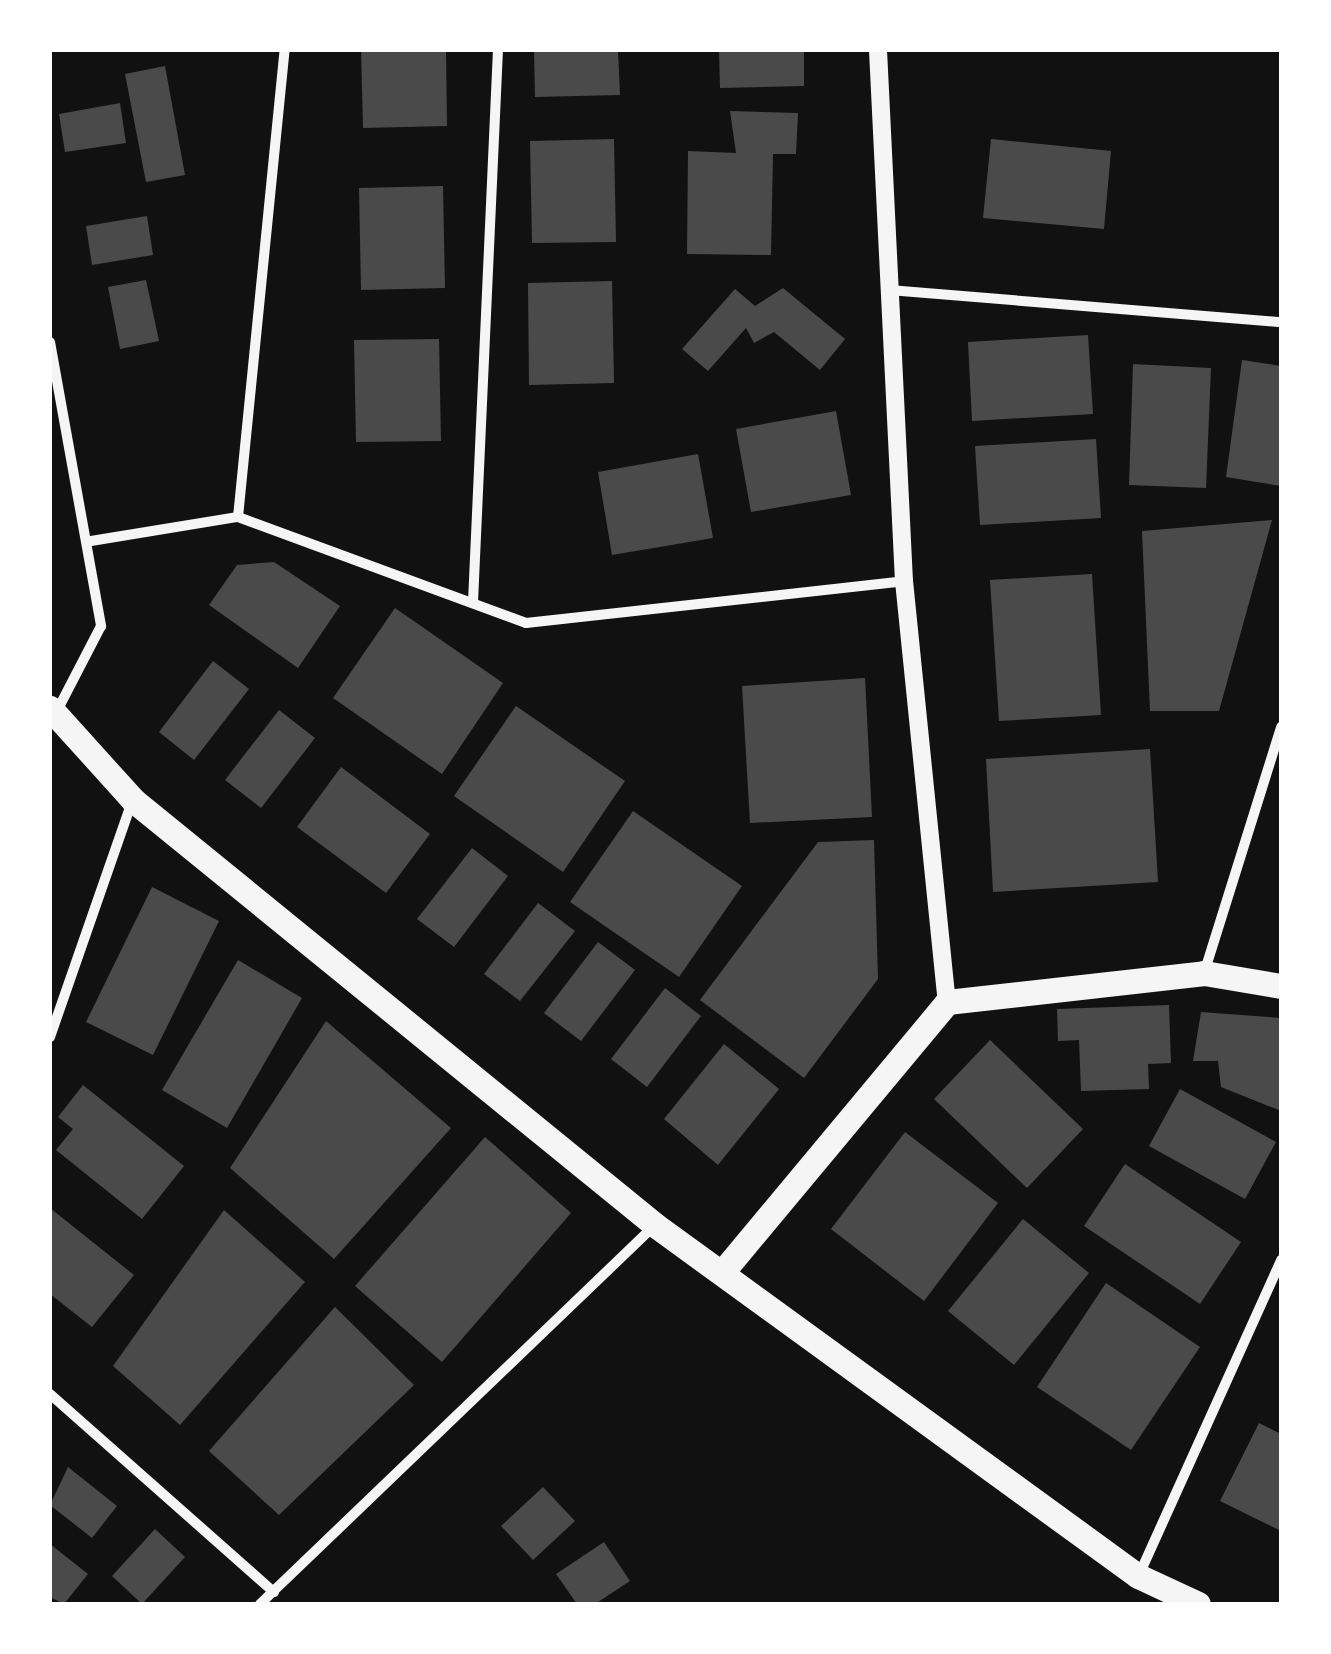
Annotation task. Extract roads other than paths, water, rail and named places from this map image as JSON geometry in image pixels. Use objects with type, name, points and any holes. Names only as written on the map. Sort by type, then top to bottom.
[{"type":"main road","points":[[52,712],[133,800],[656,1225],[724,1270],[1138,1576],[1198,1604]]},
{"type":"main road","points":[[724,1270],[947,1002],[1204,973],[1281,986]]},
{"type":"street","points":[[238,517],[285,50]]},
{"type":"street","points":[[474,602],[498,50]]},
{"type":"street","points":[[878,50],[904,581],[947,1002]]},
{"type":"street","points":[[888,290],[1281,322]]},
{"type":"street","points":[[50,342],[90,541],[101,626],[52,712]]},
{"type":"street","points":[[90,541],[238,517],[526,622],[904,581]]},
{"type":"street","points":[[1204,973],[1281,728]]},
{"type":"street","points":[[50,1037],[133,800]]},
{"type":"street","points":[[260,1604],[656,1225]]},
{"type":"street","points":[[1138,1576],[1279,1268]]},
{"type":"street","points":[[50,1394],[274,1592]]}]
